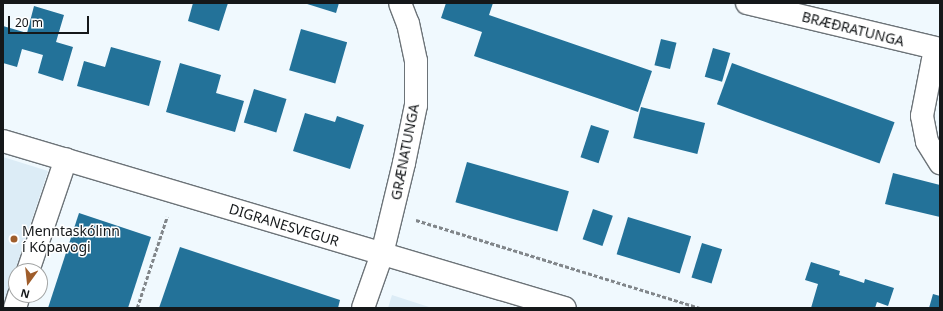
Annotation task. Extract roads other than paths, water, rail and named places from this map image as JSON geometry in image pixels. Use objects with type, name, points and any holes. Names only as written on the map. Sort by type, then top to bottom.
[{"type":"street","name":"GRÆNATUNGA","points":[[363,308],[382,254],[404,163],[416,105],[416,61],[408,24],[400,3]]},
{"type":"street","name":"BRÆÐRATUNGA","points":[[747,3],[938,49],[922,116],[928,142],[940,163]]},
{"type":"street","name":"DIGRANESVEGUR","points":[[3,141],[565,308]]},
{"type":"street","points":[[31,263],[66,159]]},
{"type":"place","name":"Menntaskólinn í Kópavogi","points":[[14,239]]}]
